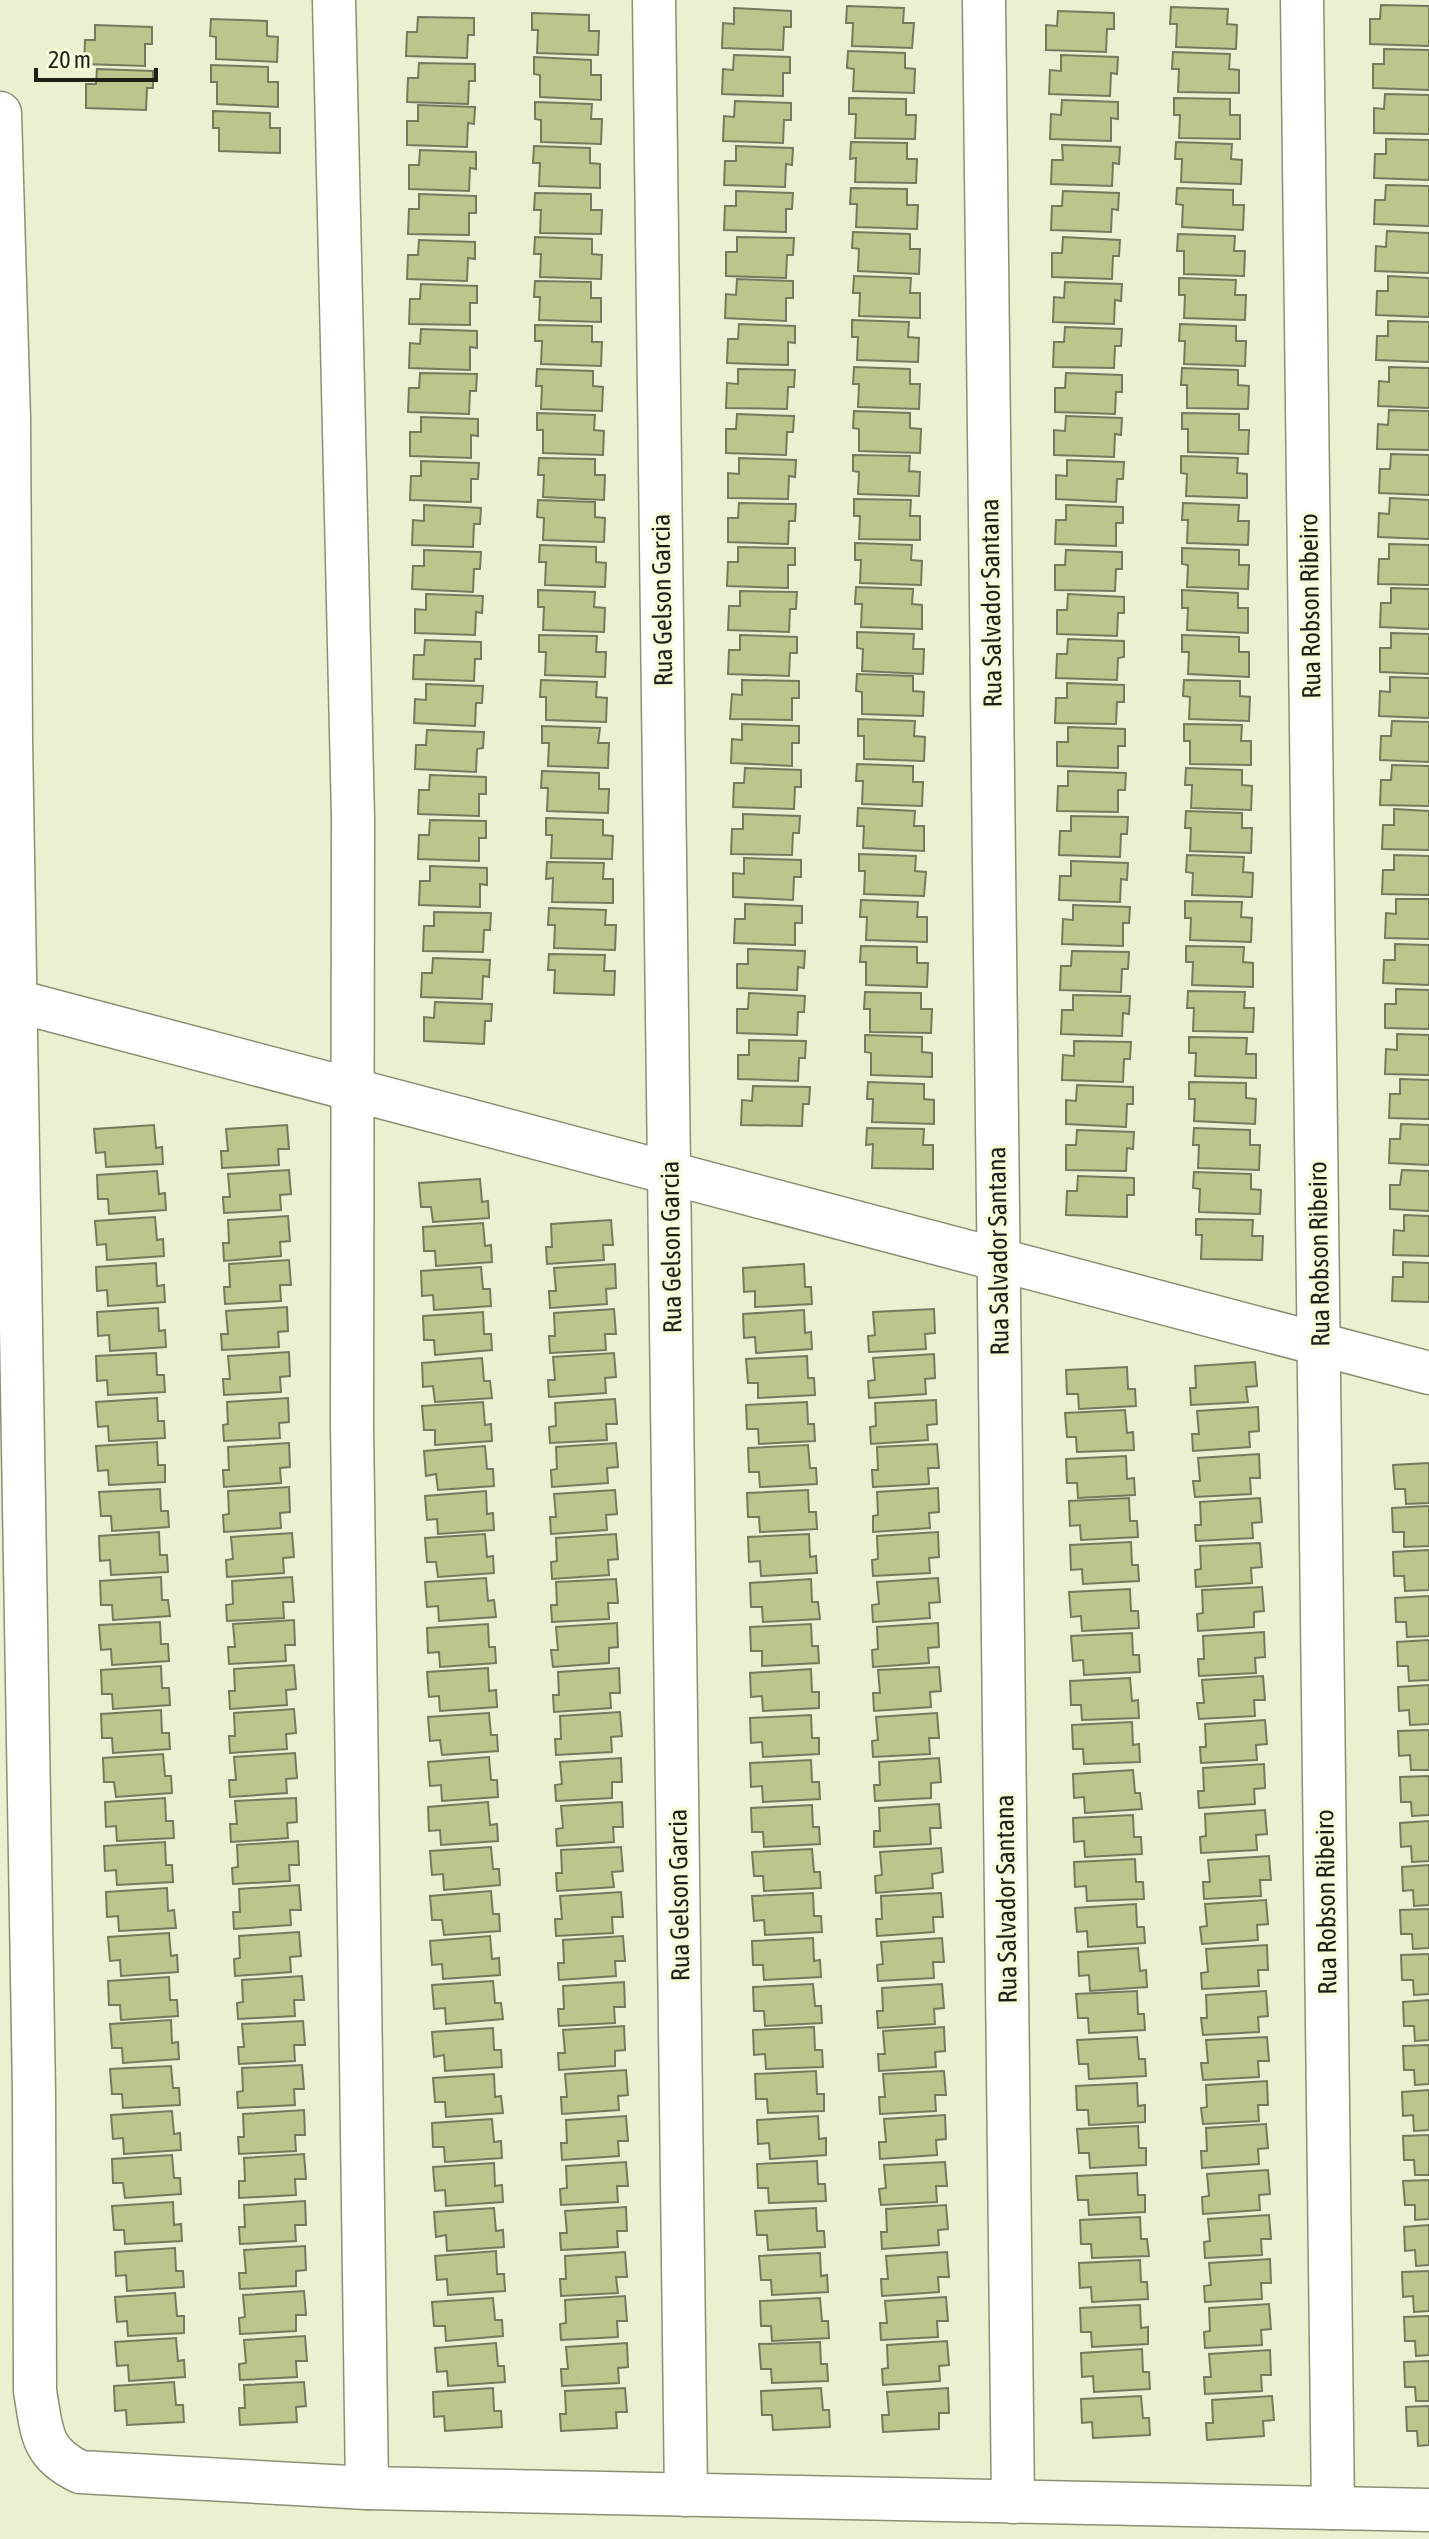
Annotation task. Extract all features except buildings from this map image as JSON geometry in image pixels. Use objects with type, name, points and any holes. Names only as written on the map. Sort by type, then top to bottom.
[{"type":"street","points":[[334,0],[353,818],[352,1425],[367,2488]]},
{"type":"street","name":"Rua Gelson Garcia","points":[[654,0],[686,2495]]},
{"type":"street","name":"Rua Salvador Santana","points":[[984,0],[1013,2502]]},
{"type":"street","name":"Rua Robson Ribeiro","points":[[1302,0],[1333,2508]]},
{"type":"street","points":[[0,113],[9,419],[34,2094],[35,2391],[42,2431],[50,2451],[60,2462],[80,2472],[367,2488],[1013,2502],[1121,2521],[1333,2508],[1429,2510]]},
{"type":"street","points":[[16,1001],[1429,1373]]}]
